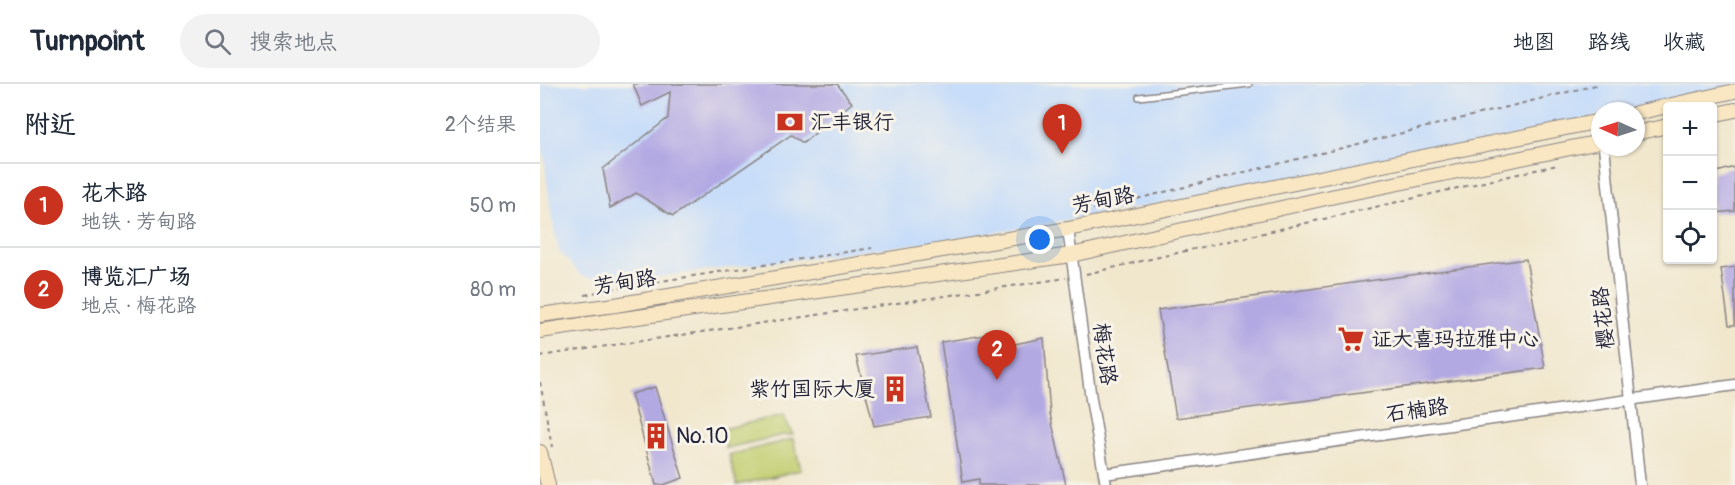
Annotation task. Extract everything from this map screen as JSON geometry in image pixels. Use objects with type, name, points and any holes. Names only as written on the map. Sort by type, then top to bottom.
[{"type":"main road","points":[[1645,111],[1735,92]]},
{"type":"main road","points":[[1717,114],[1735,110]]},
{"type":"main road","name":"芳甸路","points":[[540,315],[674,295],[1591,123]]},
{"type":"main road","points":[[1645,131],[1663,127]]},
{"type":"main road","name":"芳甸路","points":[[540,331],[1071,255],[1335,196],[1591,144]]},
{"type":"main road","points":[[546,451],[548,485]]},
{"type":"street","name":"樱花路","points":[[1605,156],[1640,485]]},
{"type":"street","name":"梅花路","points":[[1068,222],[1091,399],[1105,479]]},
{"type":"street","name":"石楠路","points":[[1105,479],[1735,385]]},
{"type":"lane","points":[[1139,97],[1249,84]]},
{"type":"path","points":[[1068,222],[1600,84]]},
{"type":"path","points":[[580,297],[610,289],[881,247]]},
{"type":"path","points":[[540,382],[546,451]]},
{"type":"shaded area","points":[[540,84],[1735,84],[1645,105],[1645,102],[1591,102],[1591,118],[1392,163],[968,237],[611,283],[581,275],[559,251],[551,214],[540,124]]},
{"type":"green space","points":[[783,415],[793,435],[783,435],[726,448],[722,429]]},
{"type":"green space","points":[[793,439],[801,470],[737,485],[729,455]]},
{"type":"building","points":[[633,84],[837,84],[852,103],[803,143],[791,135],[673,216],[636,193],[610,208],[603,169],[668,118],[670,92],[642,106]]},
{"type":"building","points":[[1735,167],[1735,211],[1717,213],[1717,172]]},
{"type":"building","name":"证大喜玛拉雅中心","points":[[1526,259],[1545,368],[1176,418],[1158,310]]},
{"type":"building","points":[[1735,267],[1735,325],[1729,325],[1721,269]]},
{"type":"building","points":[[1003,332],[1005,346],[1044,338],[1050,414],[1066,485],[979,485],[979,479],[963,482],[941,342]]},
{"type":"building","name":"紫竹国际大厦","points":[[917,347],[931,417],[874,426],[856,356]]},
{"type":"building","name":"No.10","points":[[655,387],[683,478],[663,485],[656,485],[631,394]]},
{"type":"place","name":"汇丰银行","points":[[790,122]]},
{"type":"place","name":"花木路","points":[[1062,154]]},
{"type":"place","name":"证大喜玛拉雅中心","points":[[1351,339]]},
{"type":"place","name":"博览汇广场","points":[[997,380]]},
{"type":"place","name":"紫竹国际大厦","points":[[895,389]]},
{"type":"place","name":"No.10","points":[[656,436]]}]
